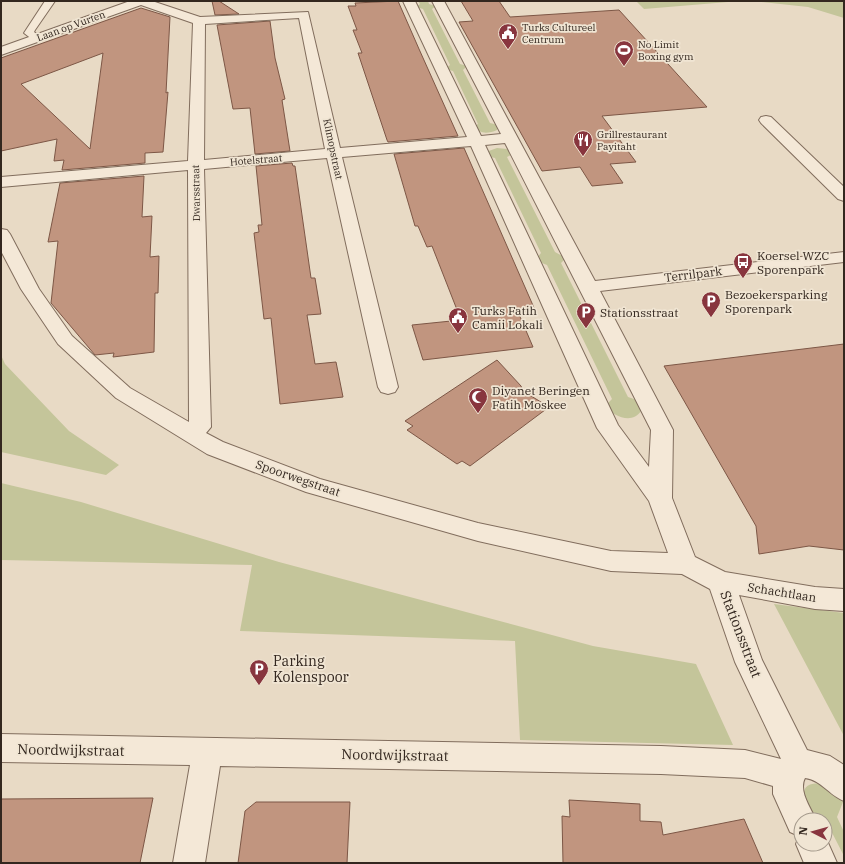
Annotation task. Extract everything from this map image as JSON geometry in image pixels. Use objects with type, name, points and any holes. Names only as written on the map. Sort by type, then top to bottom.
[{"type":"street","name":"Laan op Vurten","points":[[1,50],[141,1]]},
{"type":"street","points":[[141,1],[199,21]]},
{"type":"street","points":[[409,1],[476,141],[608,428],[660,498],[685,564]]},
{"type":"street","points":[[438,1],[590,286],[662,430],[660,498]]},
{"type":"street","name":"Klimopstraat","points":[[199,21],[304,14],[334,154],[388,387]]},
{"type":"street","name":"Dwarsstraat","points":[[199,21],[196,165],[200,427]]},
{"type":"street","points":[[766,120],[844,196]]},
{"type":"street","name":"Hotelstraat","points":[[1,182],[511,138]]},
{"type":"street","name":"Spoorwegstraat","points":[[1,234],[30,289],[65,340],[124,393],[215,448],[314,486],[478,532],[610,562],[685,564]]},
{"type":"street","name":"Terrilpark","points":[[590,286],[844,257]]},
{"type":"street","name":"Stationsstraat","points":[[685,564],[721,582],[749,662],[793,770],[788,794],[797,812]]},
{"type":"street","name":"Schachtlaan","points":[[721,582],[815,598],[844,600]]},
{"type":"street","name":"Noordwijkstraat","points":[[1,748],[660,760],[745,764],[793,770]]},
{"type":"street","points":[[189,863],[207,752]]},
{"type":"street","points":[[793,770],[819,765],[833,774],[844,786]]},
{"type":"street","points":[[816,852],[821,863]]},
{"type":"lane","points":[[37,38],[29,33],[30,30],[50,1]]},
{"type":"green space","points":[[418,1],[428,1],[429,4],[436,6],[432,9],[460,64],[467,66],[463,70],[490,123],[498,125],[497,130],[484,133],[473,127],[478,124],[453,71],[445,69],[450,65],[423,9],[416,7],[420,4]]},
{"type":"green space","points":[[636,1],[740,1],[644,9]]},
{"type":"green space","points":[[752,1],[844,1],[844,18],[808,7]]},
{"type":"green space","points":[[497,148],[507,149],[513,154],[507,157],[555,252],[566,258],[561,263],[628,397],[640,401],[641,411],[633,418],[623,418],[618,416],[608,410],[605,406],[612,399],[547,265],[537,261],[536,259],[541,253],[495,158],[487,156],[486,152]]},
{"type":"green space","points":[[1,355],[5,364],[69,431],[119,465],[106,475],[1,452]]},
{"type":"green space","points":[[1,483],[81,502],[279,562],[593,646],[696,664],[733,745],[520,740],[515,641],[240,631],[252,565],[1,560]]},
{"type":"green space","points":[[774,604],[844,613],[844,736]]},
{"type":"green space","points":[[822,783],[837,792],[843,802],[837,817],[844,832],[844,856],[833,835],[833,812],[813,812],[806,808],[804,796],[805,789],[810,784]]},
{"type":"building","points":[[212,1],[219,1],[239,14],[215,15]]},
{"type":"building","points":[[398,1],[458,136],[388,142],[387,140],[358,53],[362,53],[353,30],[357,30],[348,6],[356,6],[355,3]]},
{"type":"building","points":[[461,1],[499,1],[510,17],[619,10],[707,107],[602,116],[636,162],[610,164],[623,183],[592,186],[580,167],[542,171],[459,22],[473,21]]},
{"type":"building","points":[[141,8],[170,17],[166,93],[168,92],[163,152],[145,153],[145,163],[62,170],[64,160],[54,161],[57,139],[1,151],[1,58]],"holes":[[[103,53],[90,149],[21,84]]]},
{"type":"building","points":[[270,21],[275,58],[285,99],[282,100],[290,151],[255,154],[250,108],[233,109],[217,25]]},
{"type":"building","points":[[464,148],[535,310],[518,312],[533,347],[423,360],[412,325],[461,320],[432,246],[427,247],[418,226],[415,226],[394,154]]},
{"type":"building","points":[[292,163],[293,166],[295,166],[311,278],[315,278],[321,314],[307,315],[315,364],[336,362],[343,397],[280,404],[271,318],[264,319],[254,233],[259,232],[258,225],[262,225],[256,166]]},
{"type":"building","points":[[144,176],[142,217],[152,216],[150,257],[159,256],[158,293],[155,293],[154,352],[113,357],[114,353],[95,355],[51,303],[58,241],[48,242],[60,183]]},
{"type":"building","points":[[844,344],[844,550],[809,546],[759,554],[756,526],[664,366]]},
{"type":"building","name":"Diyanet Beringen Fatih Moskee","points":[[497,360],[521,386],[523,391],[549,407],[470,466],[462,461],[457,464],[407,430],[413,426],[405,421]]},
{"type":"building","points":[[153,798],[140,863],[1,863],[1,799]]},
{"type":"building","points":[[569,800],[640,804],[640,821],[661,822],[663,835],[744,819],[763,863],[563,863],[562,816],[570,817]]},
{"type":"building","points":[[256,802],[350,802],[347,863],[238,863],[245,811]]},
{"type":"place","name":"Turks Cultureel Centrum","points":[[508,50]]},
{"type":"place","name":"No Limit Boxing gym","points":[[624,67]]},
{"type":"place","name":"Grillrestaurant Payitaht","points":[[583,157]]},
{"type":"place","name":"Koersel WZC Sporenpark","points":[[743,279]]},
{"type":"place","name":"Bezoekersparking Sporenpark","points":[[711,318]]},
{"type":"place","name":"Stationsstraat","points":[[586,329]]},
{"type":"place","name":"Turks Fatih Camii Lokali","points":[[458,334]]},
{"type":"place","name":"Diyanet Beringen Fatih Moskee","points":[[478,414]]},
{"type":"place","name":"Parking Kolenspoor","points":[[259,686]]}]
